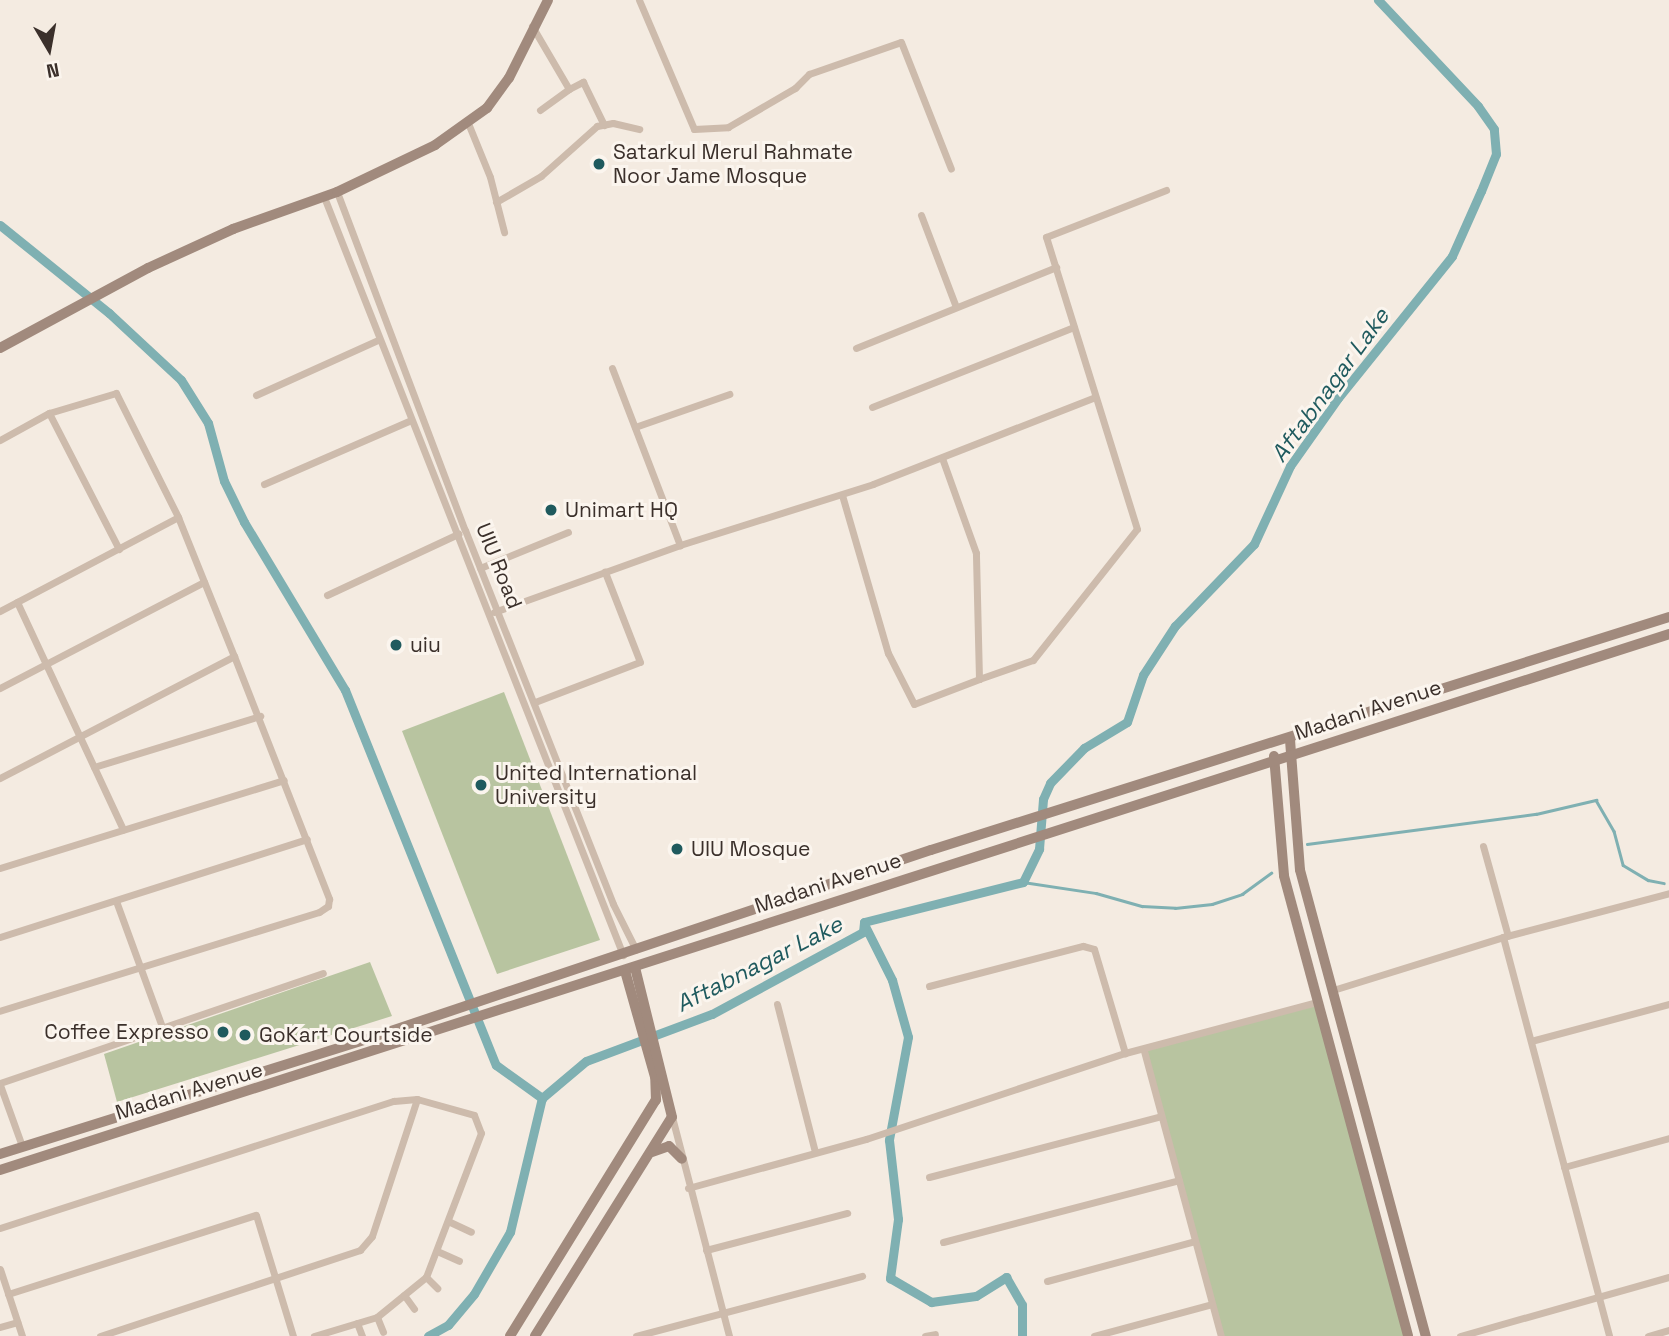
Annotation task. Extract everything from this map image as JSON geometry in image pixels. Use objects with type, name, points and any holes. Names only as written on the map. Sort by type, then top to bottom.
[{"type":"main road","points":[[0,348],[148,268],[233,229],[337,192],[435,145],[468,124],[509,78],[532,26],[548,0]]},
{"type":"main road","name":"Madani Avenue","points":[[0,1153],[376,1036],[931,850],[1290,740],[1669,617]]},
{"type":"main road","name":"Madani Avenue","points":[[0,1170],[383,1051],[940,866],[1669,634]]},
{"type":"main road","points":[[1500,672],[1504,686]]},
{"type":"main road","points":[[1290,740],[1298,857],[1426,1336]]},
{"type":"main road","points":[[1274,745],[1280,855],[1408,1336]]},
{"type":"main road","points":[[1037,818],[1042,834]]},
{"type":"main road","points":[[535,1336],[672,1117],[630,970]]},
{"type":"main road","points":[[1317,1002],[1333,990]]},
{"type":"main road","points":[[510,1336],[654,1106],[659,1075]]},
{"type":"main road","points":[[22,1146],[29,1161]]},
{"type":"main road","points":[[648,1155],[669,1146],[682,1159]]},
{"type":"street","points":[[639,0],[694,130],[728,127],[795,89],[809,74],[901,41],[951,169]]},
{"type":"street","points":[[532,26],[569,89]]},
{"type":"street","points":[[540,110],[583,82],[604,125]]},
{"type":"street","points":[[468,124],[504,232]]},
{"type":"street","points":[[496,202],[541,176],[585,134],[604,125],[639,129]]},
{"type":"street","points":[[842,495],[888,653],[915,704],[1032,660],[1137,529],[1093,398],[1046,237],[1166,190]]},
{"type":"street","name":"UIU Road","points":[[337,192],[480,568],[494,612],[585,841],[636,950]]},
{"type":"street","name":"UIU Road","points":[[324,197],[409,421],[456,535],[535,702],[623,955]]},
{"type":"street","points":[[921,215],[956,307]]},
{"type":"street","points":[[856,348],[1056,267]]},
{"type":"street","points":[[872,407],[1074,327]]},
{"type":"street","points":[[256,395],[379,340]]},
{"type":"street","points":[[612,368],[680,545]]},
{"type":"street","points":[[0,440],[49,413],[116,393],[178,516],[260,716],[307,839],[328,906],[0,1011]]},
{"type":"street","points":[[635,428],[729,394]]},
{"type":"street","points":[[494,612],[680,545],[842,495],[1093,398]]},
{"type":"street","points":[[49,413],[119,549]]},
{"type":"street","points":[[264,484],[409,421]]},
{"type":"street","points":[[942,458],[976,554],[979,678]]},
{"type":"street","points":[[1,609],[178,516]]},
{"type":"street","points":[[327,595],[465,530]]},
{"type":"street","points":[[480,568],[568,533]]},
{"type":"street","points":[[535,702],[640,662],[605,572]]},
{"type":"street","points":[[0,688],[204,582]]},
{"type":"street","points":[[17,602],[123,829]]},
{"type":"street","points":[[0,778],[234,656]]},
{"type":"street","points":[[94,767],[260,716]]},
{"type":"street","points":[[0,868],[284,780]]},
{"type":"street","points":[[0,937],[307,839]]},
{"type":"street","points":[[1483,846],[1609,1336]]},
{"type":"street","points":[[1333,990],[1505,936],[1669,892]]},
{"type":"street","points":[[116,901],[162,1027]]},
{"type":"street","points":[[929,986],[1083,946],[1094,948],[1125,1053]]},
{"type":"street","points":[[22,1146],[0,1084],[323,973]]},
{"type":"street","points":[[688,1188],[871,1138],[1125,1053],[1144,1051],[1317,1002]]},
{"type":"street","points":[[777,1004],[815,1152]]},
{"type":"street","points":[[1531,1041],[1669,1004]]},
{"type":"street","points":[[1144,1051],[1220,1336]]},
{"type":"street","points":[[100,1336],[274,1279],[367,1243],[417,1100]]},
{"type":"street","points":[[0,1228],[394,1101],[417,1100],[474,1115],[481,1126],[450,1222],[426,1278],[376,1317],[337,1333],[314,1336]]},
{"type":"street","points":[[929,1177],[1161,1116]]},
{"type":"street","points":[[672,1117],[688,1188],[729,1336]]},
{"type":"street","points":[[1564,1167],[1669,1138]]},
{"type":"street","points":[[943,1242],[1179,1180]]},
{"type":"street","points":[[706,1250],[848,1213]]},
{"type":"street","points":[[8,1294],[256,1215],[293,1336]]},
{"type":"street","points":[[450,1222],[471,1232]]},
{"type":"street","points":[[1047,1281],[1195,1241]]},
{"type":"street","points":[[437,1251],[459,1261]]},
{"type":"street","points":[[0,1269],[22,1336]]},
{"type":"street","points":[[636,1336],[862,1276]]},
{"type":"street","points":[[1460,1336],[1669,1277]]},
{"type":"street","points":[[426,1278],[437,1288]]},
{"type":"street","points":[[404,1295],[414,1309]]},
{"type":"street","points":[[1094,1336],[1212,1304]]},
{"type":"street","points":[[376,1317],[383,1332]]},
{"type":"street","points":[[0,1327],[17,1322]]},
{"type":"street","points":[[357,1323],[362,1336]]},
{"type":"street","points":[[1648,1336],[1669,1330]]},
{"type":"street","points":[[925,1336],[934,1334]]},
{"type":"green space","points":[[504,692],[600,940],[497,974],[402,731]]},
{"type":"green space","name":"GoKart Courtside","points":[[370,962],[392,1016],[117,1102],[104,1054]]},
{"type":"green space","points":[[1317,1002],[1408,1336],[1221,1336],[1144,1051]]},
{"type":"waterway","name":"Aftabnagar Lake","points":[[428,1336],[448,1325],[474,1294],[510,1232],[542,1098],[586,1061],[712,1014],[863,932],[864,922],[1023,882],[1039,849],[1043,799],[1050,783],[1084,748],[1127,722],[1143,675],[1175,626],[1254,544],[1290,466],[1338,398],[1452,256],[1496,154],[1494,129],[1478,106],[1378,0]]},
{"type":"waterway","points":[[0,225],[109,313],[181,380],[208,423],[224,481],[244,522],[345,690],[496,1065],[542,1098]]},
{"type":"waterway","points":[[1307,844],[1536,814],[1596,800],[1614,831],[1623,865],[1648,880],[1664,883]]},
{"type":"waterway","points":[[1023,882],[1096,893],[1142,906],[1175,908],[1212,904],[1242,894],[1271,873]]},
{"type":"waterway","points":[[864,924],[892,980],[908,1037],[889,1140],[898,1219],[890,1278],[931,1302],[976,1296],[1006,1277],[1022,1305],[1022,1336]]},
{"type":"place","name":"Satarkul Merul Rahmate Noor Jame Mosque","points":[[599,164]]},
{"type":"place","name":"Unimart HQ","points":[[551,510]]},
{"type":"place","name":"uiu","points":[[396,645]]},
{"type":"place","name":"United International University","points":[[481,785]]},
{"type":"place","name":"UIU Mosque","points":[[677,849]]},
{"type":"place","name":"Coffee Expresso","points":[[223,1032]]},
{"type":"place","name":"GoKart Courtside","points":[[245,1035]]}]
